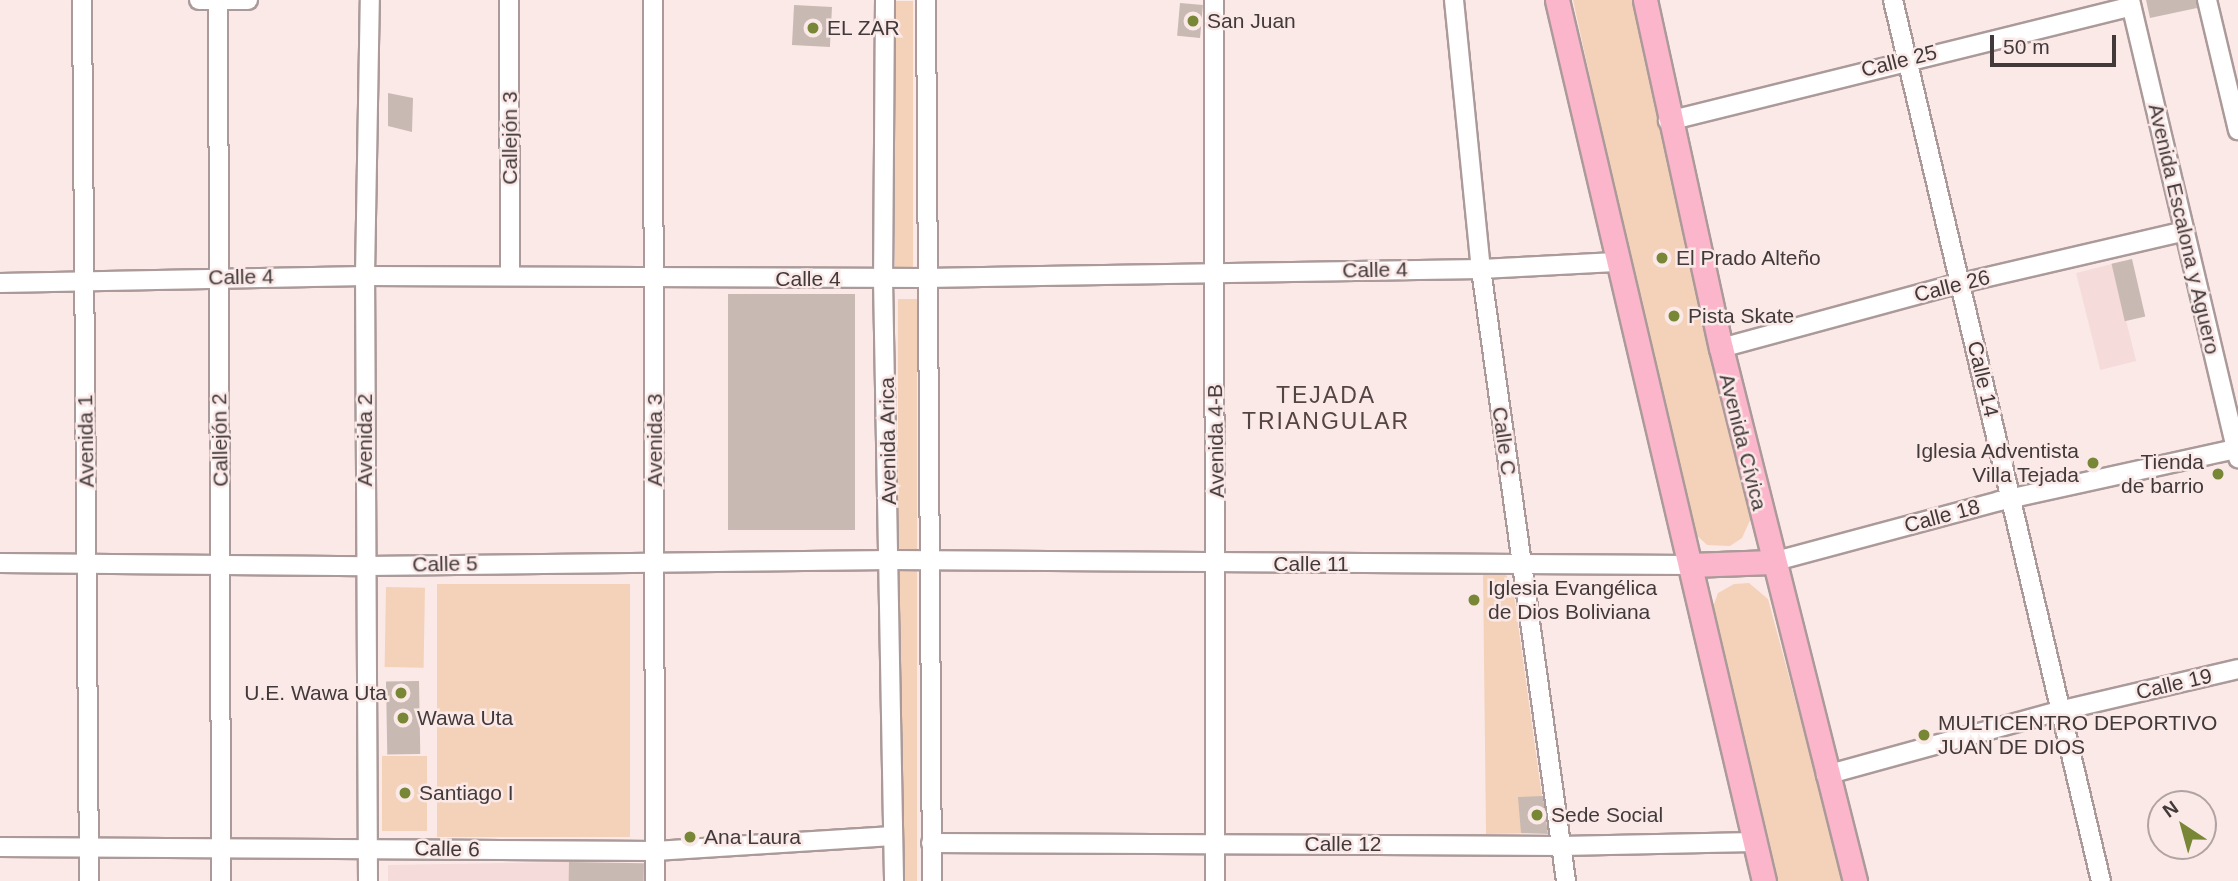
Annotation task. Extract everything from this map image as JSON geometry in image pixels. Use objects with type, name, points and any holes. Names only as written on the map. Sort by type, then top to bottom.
[{"type":"main road","points":[[1557,0],[1616,262],[1691,565],[1764,881]]},
{"type":"main road","name":"Avenida Cívica","points":[[1645,0],[1668,121],[1772,562],[1855,881]]},
{"type":"main road","points":[[1691,565],[1772,562]]},
{"type":"street","name":"Avenida 1","points":[[82,0],[89,881]]},
{"type":"street","points":[[199,0],[248,0]]},
{"type":"street","name":"Callejón 2","points":[[218,0],[221,881]]},
{"type":"street","name":"Avenida 2","points":[[368,881],[365,276],[370,0]]},
{"type":"street","name":"Callejón 3","points":[[509,0],[510,276]]},
{"type":"street","name":"Avenida 3","points":[[653,0],[656,279],[655,881]]},
{"type":"street","name":"Avenida Arica","points":[[885,0],[883,279],[891,560],[894,881]]},
{"type":"street","name":"Avenida Arica","points":[[926,0],[925,278],[932,881]]},
{"type":"street","name":"Avenida 4-B","points":[[1214,0],[1217,564],[1215,881]]},
{"type":"street","name":"Calle C","points":[[1454,0],[1481,269],[1566,881]]},
{"type":"street","name":"Calle 14","points":[[1893,0],[2101,881]]},
{"type":"street","points":[[2207,0],[2238,130]]},
{"type":"street","name":"Calle 25","points":[[1668,121],[2130,3]]},
{"type":"street","name":"Avenida Escalona y Aguero","points":[[2130,3],[2236,443]]},
{"type":"street","name":"Calle 26","points":[[1721,348],[1961,283],[2185,231]]},
{"type":"street","name":"Calle 4","points":[[0,283],[365,276],[883,279],[1481,269],[1616,262]]},
{"type":"street","name":"Calle 18","points":[[1772,562],[2011,498],[2236,443]]},
{"type":"street","name":"Calle 5","points":[[0,563],[366,566],[654,560],[930,562]]},
{"type":"street","name":"Calle 11","points":[[930,562],[1691,565]]},
{"type":"street","name":"Calle 19","points":[[1826,775],[2059,712],[2238,669]]},
{"type":"street","name":"Calle 6","points":[[0,848],[222,846],[655,851],[893,836]]},
{"type":"street","name":"Calle 12","points":[[931,843],[1561,846],[1754,842]]},
{"type":"shaded area","name":"El Prado Alteño","points":[[1573,0],[1638,0],[1752,516],[1742,538],[1730,546],[1707,545],[1689,528]]},
{"type":"shaded area","points":[[895,1],[913,1],[913,272],[895,272]]},
{"type":"shaded area","points":[[2112,264],[2136,361],[2100,370],[2076,273]]},
{"type":"shaded area","points":[[898,299],[917,299],[917,881],[898,881]]},
{"type":"shaded area","points":[[1483,571],[1505,573],[1513,588],[1547,833],[1486,834]]},
{"type":"shaded area","points":[[1749,583],[1768,599],[1844,881],[1774,881],[1710,615],[1718,593],[1734,584]]},
{"type":"shaded area","points":[[437,584],[630,584],[630,837],[437,837]]},
{"type":"shaded area","points":[[386,587],[425,588],[424,668],[385,667]]},
{"type":"shaded area","name":"Santiago I","points":[[382,756],[427,756],[427,831],[382,831]]},
{"type":"shaded area","points":[[569,862],[569,881],[388,881],[388,865]]},
{"type":"building","points":[[2146,0],[2196,0],[2197,8],[2150,18]]},
{"type":"building","name":"San Juan","points":[[1180,3],[1203,5],[1200,38],[1177,36]]},
{"type":"building","name":"EL ZAR","points":[[794,5],[832,7],[830,47],[792,45]]},
{"type":"building","points":[[388,93],[413,98],[412,132],[388,126]]},
{"type":"building","points":[[2132,259],[2145,316],[2125,321],[2112,264]]},
{"type":"building","points":[[728,294],[855,294],[855,530],[728,530]]},
{"type":"building","name":"Wawa Uta","points":[[419,681],[420,754],[387,755],[386,682]]},
{"type":"building","name":"Sede Social","points":[[1543,796],[1548,834],[1521,833],[1518,797]]},
{"type":"building","points":[[569,862],[644,863],[644,881],[569,881]]},
{"type":"place","name":"San Juan","points":[[1193,21]]},
{"type":"place","name":"EL ZAR","points":[[813,28]]},
{"type":"place","name":"El Prado Alteño","points":[[1662,258]]},
{"type":"place","name":"Pista Skate","points":[[1674,316]]},
{"type":"place","name":"Iglesia Adventista Villa Tejada","points":[[2093,463]]},
{"type":"place","name":"Tienda de barrio","points":[[2218,474]]},
{"type":"place","name":"Iglesia Evangélica de Dios Boliviana","points":[[1474,600]]},
{"type":"place","name":"U.E. Wawa Uta","points":[[401,693]]},
{"type":"place","name":"Wawa Uta","points":[[403,718]]},
{"type":"place","name":"MULTICENTRO DEPORTIVO JUAN DE DIOS","points":[[1924,735]]},
{"type":"place","name":"Santiago I","points":[[405,793]]},
{"type":"place","name":"Sede Social","points":[[1537,815]]},
{"type":"place","name":"Ana Laura","points":[[690,837]]},
{"type":"district","name":"TEJADA TRIANGULAR","points":[[1326,408]]}]
